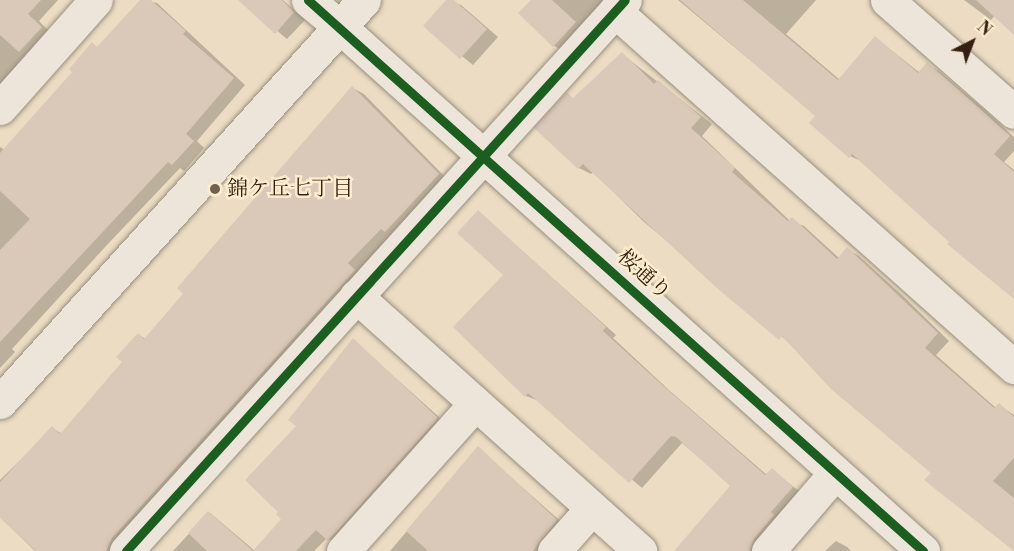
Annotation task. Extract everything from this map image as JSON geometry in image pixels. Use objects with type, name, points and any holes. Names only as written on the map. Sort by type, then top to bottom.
[{"type":"street","points":[[0,108],[96,0]]},
{"type":"street","name":"桜通り","points":[[308,0],[923,551]]},
{"type":"street","points":[[0,402],[364,0]]},
{"type":"street","points":[[887,0],[1014,112]]},
{"type":"street","points":[[126,551],[482,154],[620,6],[1014,368]]},
{"type":"street","points":[[356,296],[640,551]]},
{"type":"street","points":[[343,551],[476,404]]},
{"type":"street","points":[[768,551],[835,473]]},
{"type":"street","points":[[554,551],[592,508]]},
{"type":"building","points":[[0,0],[41,0],[28,14],[42,27],[19,52],[0,35]]},
{"type":"building","points":[[140,0],[151,0],[186,31],[183,34],[234,78],[186,134],[194,141],[172,165],[168,162],[0,342],[0,250],[30,219],[0,191],[0,153],[72,72],[69,69],[92,42],[97,47]]},
{"type":"building","points":[[238,0],[282,0],[294,12],[275,34]]},
{"type":"building","points":[[446,0],[454,0],[487,29],[460,59],[423,26]]},
{"type":"building","points":[[531,0],[552,0],[576,22],[553,47],[518,13]]},
{"type":"building","points":[[680,0],[743,0],[838,80],[875,36],[918,73],[927,62],[968,98],[1010,136],[994,154],[1014,172],[1014,299],[947,244],[949,242],[852,154],[849,158],[809,123],[815,116]]},
{"type":"building","points":[[976,0],[1014,0],[1014,35]]},
{"type":"building","points":[[622,52],[654,84],[658,80],[701,117],[691,128],[735,168],[732,172],[788,221],[792,217],[837,259],[847,247],[938,333],[925,348],[994,408],[999,403],[1014,417],[1014,458],[993,481],[1014,498],[1014,551],[924,480],[931,473],[831,389],[782,336],[779,340],[718,289],[583,164],[578,169],[534,128],[567,92],[573,98]]},
{"type":"building","points":[[352,86],[439,174],[385,232],[381,229],[348,263],[355,270],[112,538],[106,551],[36,551],[0,518],[0,482],[52,426],[60,434],[122,362],[116,357],[138,333],[144,339],[183,294],[177,288]]},
{"type":"building","points":[[478,210],[606,327],[603,331],[659,382],[765,475],[772,468],[793,487],[771,512],[774,515],[754,539],[750,551],[674,551],[730,486],[676,437],[671,436],[629,483],[528,393],[525,397],[453,327],[503,275],[457,233]]},
{"type":"building","points":[[353,338],[438,418],[328,541],[316,530],[296,551],[253,551],[281,519],[276,514],[278,512],[245,480],[296,426],[288,420]]},
{"type":"building","points":[[478,446],[557,520],[533,551],[428,551],[406,531]]},
{"type":"building","points":[[208,511],[253,551],[207,551],[188,533]]},
{"type":"cycle path","points":[[308,0],[923,551]]},
{"type":"cycle path","points":[[126,551],[625,0]]},
{"type":"place","name":"錦ケ丘七丁目","points":[[215,189]]}]
